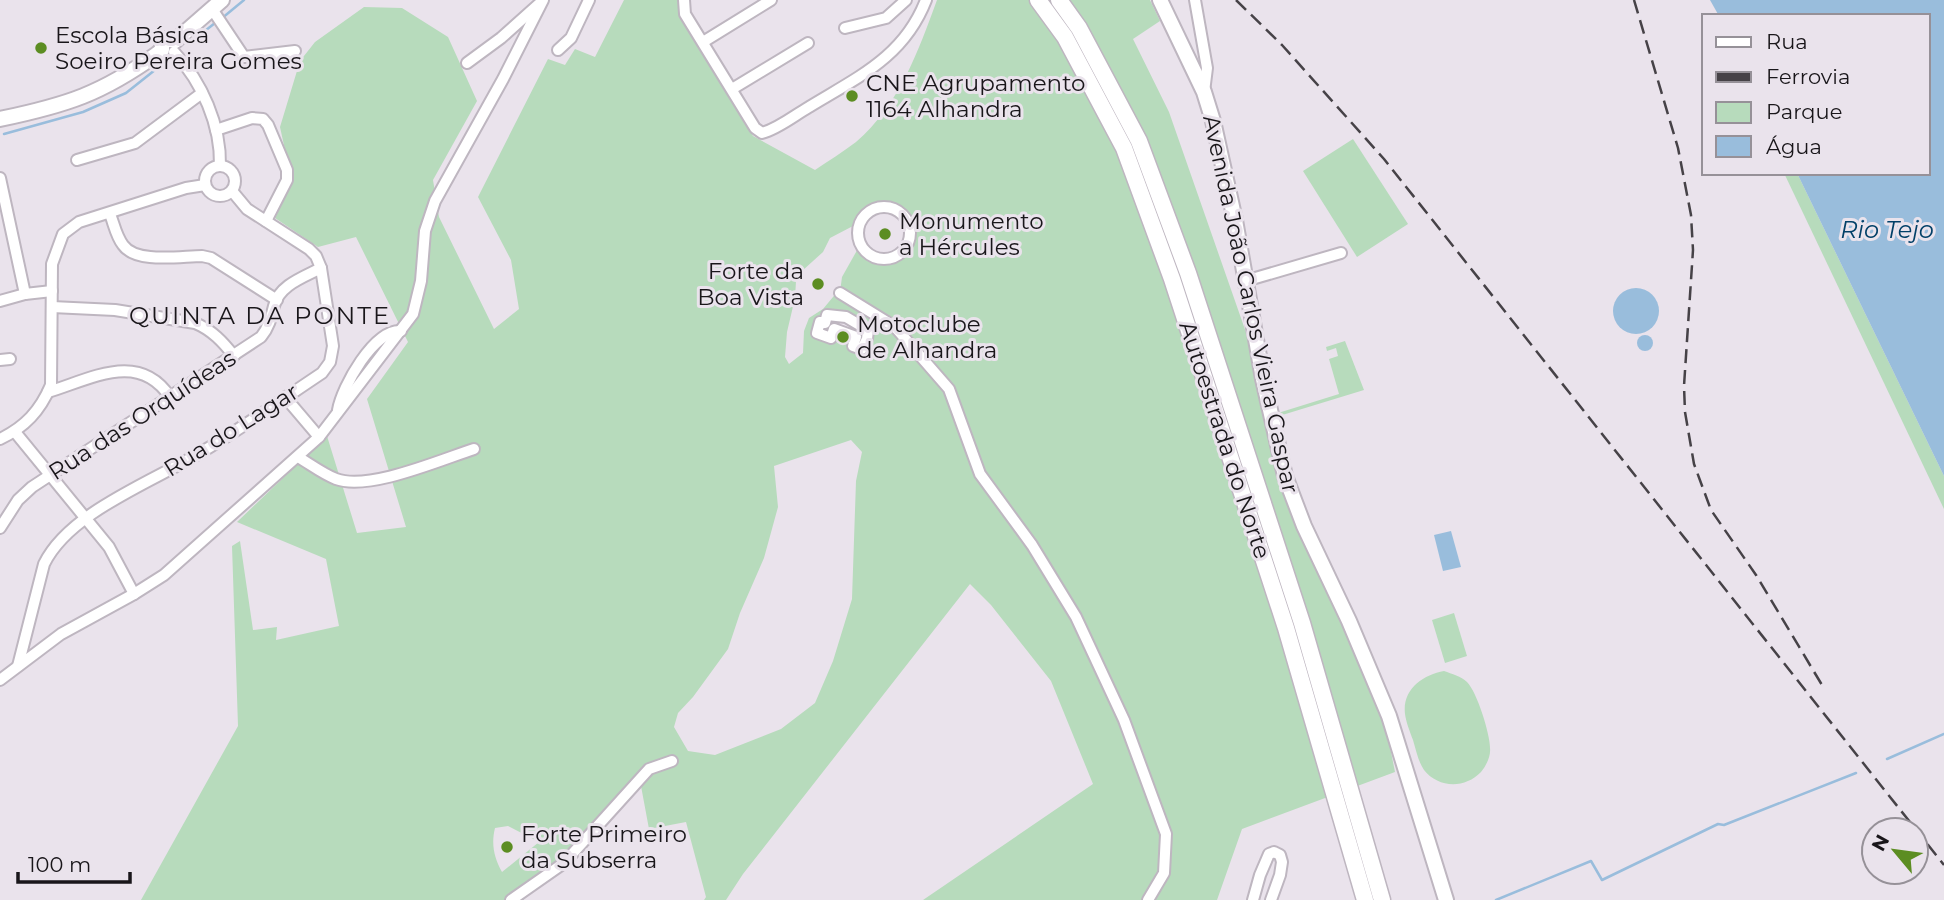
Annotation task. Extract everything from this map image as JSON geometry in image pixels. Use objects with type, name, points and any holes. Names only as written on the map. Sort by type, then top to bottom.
[{"type":"highway","name":"Autoestrada do Norte","points":[[1038,0],[1065,37],[1124,148],[1167,265],[1286,628],[1365,900]]},
{"type":"highway","name":"Autoestrada do Norte","points":[[1059,0],[1079,28],[1139,141],[1188,273],[1302,623],[1382,900]]},
{"type":"main road","name":"Avenida João Carlos Vieira Gaspar","points":[[1162,1],[1204,92],[1235,220],[1263,379],[1285,476],[1304,526],[1334,587],[1389,716],[1446,900]]},
{"type":"main road","points":[[0,119],[84,97],[170,48],[219,7]]},
{"type":"street","points":[[558,50],[571,38],[589,0]]},
{"type":"street","points":[[684,0],[685,14],[760,132],[765,132],[871,70],[888,57],[916,22],[926,0]]},
{"type":"street","points":[[703,42],[771,0]]},
{"type":"street","points":[[845,28],[886,18],[906,0]]},
{"type":"street","points":[[1195,0],[1207,68],[1204,92]]},
{"type":"street","points":[[467,63],[502,38],[542,2]]},
{"type":"street","points":[[0,680],[61,634],[164,575],[319,437],[413,314],[418,300],[425,231],[435,201],[503,79],[542,2]]},
{"type":"street","points":[[219,7],[244,57],[295,51]]},
{"type":"street","points":[[732,89],[808,43]]},
{"type":"street","points":[[170,48],[196,78],[216,130],[221,151],[220,166]]},
{"type":"street","points":[[77,160],[135,143],[202,93]]},
{"type":"street","points":[[216,130],[252,118],[262,119],[268,125],[287,170],[288,180],[266,221]]},
{"type":"street","points":[[205,185],[208,172],[220,166]]},
{"type":"street","points":[[205,185],[214,195],[224,196],[232,191],[235,182],[232,173],[220,166]]},
{"type":"street","points":[[0,182],[25,294]]},
{"type":"street","points":[[0,439],[15,432],[36,412],[51,386],[52,264],[63,234],[79,222],[186,188],[205,185]]},
{"type":"street","points":[[232,191],[247,209],[309,248],[321,268]]},
{"type":"street","points":[[875,208],[895,209],[905,217],[909,228],[909,240],[903,251],[886,259],[868,254],[858,239],[861,220],[875,208]]},
{"type":"street","points":[[110,214],[118,237],[131,254],[144,257],[211,258],[277,300]]},
{"type":"street","points":[[0,243],[13,239]]},
{"type":"street","points":[[1245,281],[1341,253]]},
{"type":"street","name":"Rua das Orquídeas","points":[[0,528],[18,500],[49,475],[261,337],[267,329],[277,300],[287,286],[321,268]]},
{"type":"street","name":"Rua do Lagar","points":[[18,666],[44,564],[51,549],[62,536],[85,518],[206,450],[322,373],[332,355],[333,345],[321,268]]},
{"type":"street","points":[[0,300],[52,291]]},
{"type":"street","points":[[840,293],[878,314],[895,327],[949,389],[980,474],[1032,545],[1076,617],[1124,720],[1166,834],[1164,873],[1148,900]]},
{"type":"street","points":[[52,307],[115,310],[195,323],[205,327],[223,342],[234,356]]},
{"type":"street","points":[[828,315],[846,317],[868,330],[862,349],[853,346],[856,337],[834,329],[831,338],[817,333],[820,322],[825,323],[828,315]]},
{"type":"street","points":[[48,392],[120,370],[149,375],[170,397]]},
{"type":"street","points":[[285,397],[319,437]]},
{"type":"street","points":[[15,432],[110,547],[134,594]]},
{"type":"street","points":[[298,457],[337,479],[360,483],[393,476],[474,449]]},
{"type":"street","points":[[512,900],[564,863],[649,769],[672,761]]},
{"type":"street","points":[[1253,900],[1260,875],[1272,852],[1280,855],[1282,862],[1271,900]]},
{"type":"green space","points":[[624,0],[679,0],[678,12],[753,136],[815,170],[856,142],[884,112],[906,77],[937,0],[1150,0],[1160,21],[1133,39],[1169,112],[1249,341],[1305,513],[1381,702],[1395,772],[1242,829],[1217,900],[923,900],[1093,784],[1051,681],[991,605],[970,584],[743,874],[726,900],[704,900],[706,897],[686,822],[649,829],[641,786],[584,848],[523,900],[141,900],[238,726],[232,546],[240,541],[253,630],[277,627],[276,640],[339,626],[326,559],[237,522],[327,436],[357,533],[406,527],[367,399],[408,342],[356,237],[318,247],[275,218],[292,182],[280,127],[300,61],[315,42],[364,7],[402,8],[448,37],[477,101],[433,180],[439,217],[494,329],[519,309],[511,260],[478,197],[548,59],[565,65],[575,49],[595,57]],"holes":[[[881,207],[899,211],[908,220],[909,232],[905,245],[897,255],[886,260],[873,258],[860,245],[842,277],[840,292],[838,291],[823,309],[809,318],[804,331],[803,353],[789,364],[785,357],[787,332],[796,281],[802,271],[823,252],[830,238],[853,226],[869,211]],[[846,317],[867,330],[862,349],[856,337],[834,329],[831,338],[818,333],[820,323]],[[851,440],[862,452],[856,481],[852,599],[833,661],[815,703],[781,729],[715,755],[688,751],[674,727],[678,713],[728,649],[764,558],[778,507],[774,466]],[[508,826],[539,842],[502,872],[494,851],[495,828]]]},
{"type":"green space","points":[[1353,139],[1408,224],[1357,257],[1303,171]]},
{"type":"green space","points":[[1785,175],[1798,175],[1944,476],[1944,509]]},
{"type":"green space","points":[[1345,341],[1364,390],[1279,416],[1278,413],[1339,394],[1329,359],[1338,356],[1336,348],[1327,351],[1326,347]]},
{"type":"green space","points":[[1454,613],[1467,656],[1445,663],[1432,620]]},
{"type":"green space","points":[[1444,671],[1462,678],[1471,687],[1489,742],[1490,754],[1483,770],[1475,778],[1460,784],[1444,783],[1424,770],[1405,714],[1410,690],[1429,676]]},
{"type":"water","name":"Rio Tejo","points":[[1710,0],[1944,0],[1944,476],[1798,175],[1930,175],[1930,14],[1718,14]]},
{"type":"water","points":[[1636,288],[1652,295],[1659,311],[1652,327],[1636,334],[1620,327],[1613,311],[1620,295]]},
{"type":"water","points":[[1642,335],[1648,335],[1653,343],[1651,349],[1642,351],[1637,346],[1637,340]]},
{"type":"water","points":[[1451,531],[1461,567],[1443,571],[1434,535]]},
{"type":"waterway","points":[[221,19],[244,0]]},
{"type":"waterway","points":[[196,38],[215,23]]},
{"type":"waterway","points":[[4,134],[83,112],[126,93],[160,66]]},
{"type":"waterway","points":[[1887,759],[1944,734]]},
{"type":"waterway","points":[[1496,900],[1591,861],[1602,880],[1718,824],[1724,825],[1856,773]]},
{"type":"railway","points":[[1236,0],[1282,45],[1384,159],[1944,865]]},
{"type":"railway","points":[[1634,0],[1678,148],[1691,215],[1693,250],[1684,386],[1685,412],[1694,464],[1711,510],[1756,575],[1822,685]]},
{"type":"place","name":"Escola Básica Soeiro Pereira Gomes","points":[[41,48]]},
{"type":"place","name":"CNE Agrupamento 1164 Alhandra","points":[[852,96]]},
{"type":"place","name":"Monumento a Hércules","points":[[885,234]]},
{"type":"place","name":"Forte da Boa Vista","points":[[818,284]]},
{"type":"place","name":"Motoclube de Alhandra","points":[[843,337]]},
{"type":"place","name":"Forte Primeiro da Subserra","points":[[507,847]]},
{"type":"district","name":"QUINTA DA PONTE","points":[[260,316]]}]
